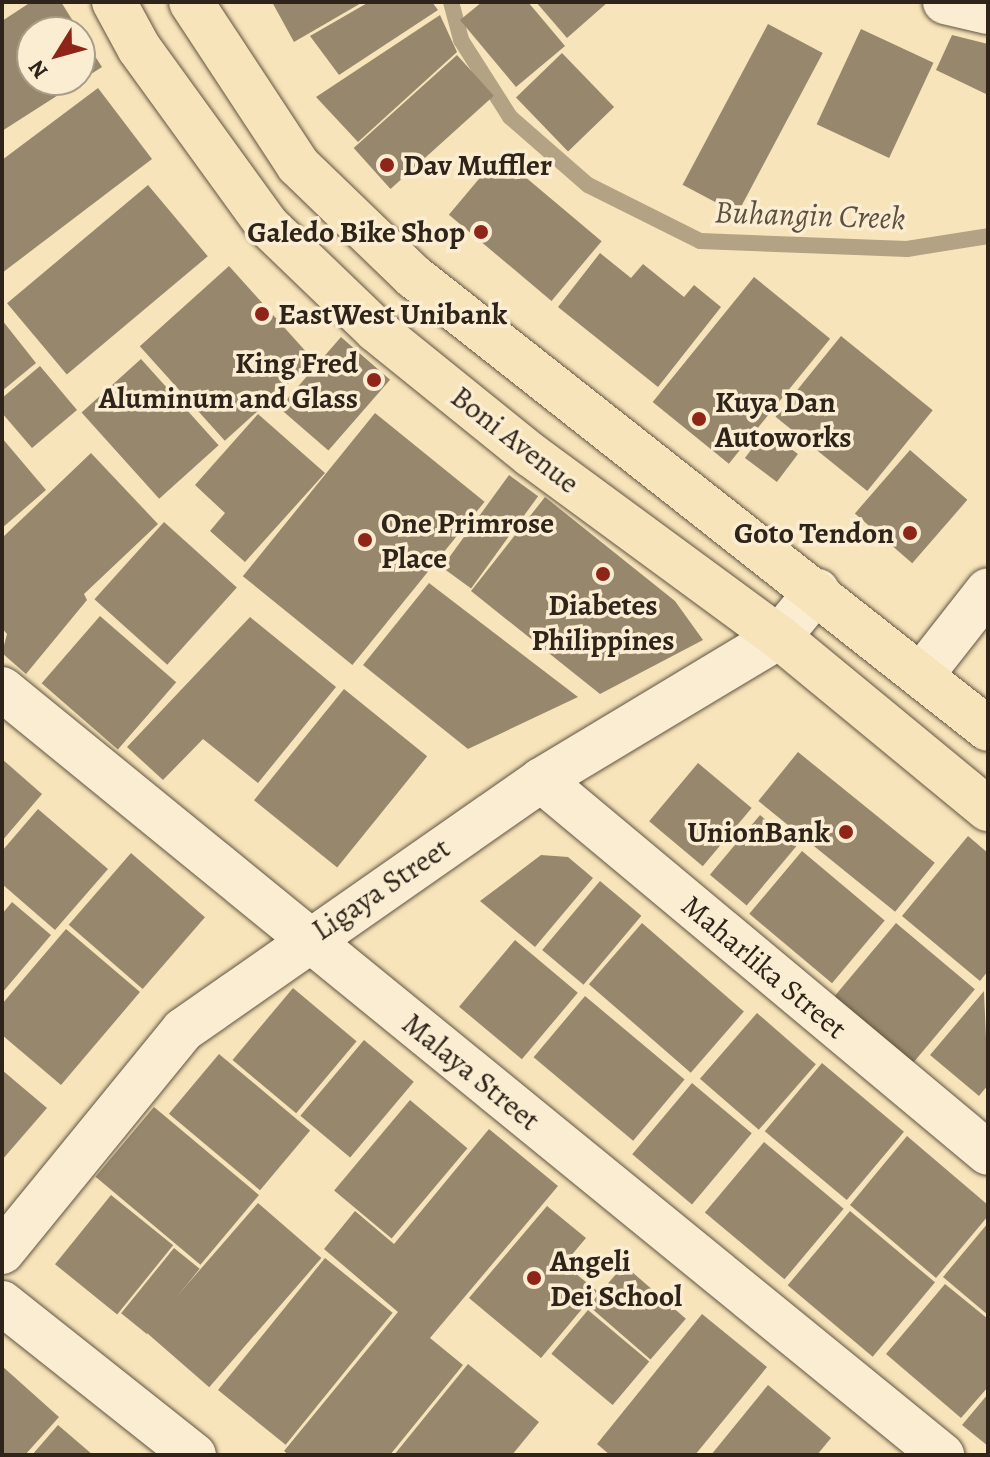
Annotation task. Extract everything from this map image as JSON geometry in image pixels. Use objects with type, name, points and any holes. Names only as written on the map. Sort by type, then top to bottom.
[{"type":"main road","name":"Boni Avenue","points":[[114,2],[139,48],[267,225],[376,330],[531,455],[779,637],[988,809]]},
{"type":"main road","points":[[191,2],[298,165],[413,276],[923,673],[988,729]]},
{"type":"street","points":[[945,2],[988,12]]},
{"type":"street","points":[[923,673],[988,590]]},
{"type":"street","name":"Ligaya Street","points":[[2,1252],[183,1030],[307,939],[541,780],[779,637],[817,591]]},
{"type":"street","name":"Malaya Street","points":[[2,689],[942,1455]]},
{"type":"street","name":"Maharlika Street","points":[[541,780],[988,1153]]},
{"type":"street","points":[[2,1303],[194,1455]]},
{"type":"building","points":[[31,2],[61,2],[70,16],[16,16],[16,96],[57,96],[2,131],[2,21]]},
{"type":"building","points":[[272,2],[363,2],[294,42]]},
{"type":"building","points":[[369,2],[432,2],[438,10],[339,75],[310,36]]},
{"type":"building","points":[[482,2],[528,2],[565,46],[516,87],[460,20]]},
{"type":"building","points":[[536,2],[608,2],[567,38]]},
{"type":"building","points":[[440,15],[457,52],[358,142],[316,97]]},
{"type":"building","points":[[768,24],[823,53],[737,214],[683,185]]},
{"type":"building","points":[[861,29],[934,63],[889,158],[817,124]]},
{"type":"building","points":[[952,35],[988,44],[988,95],[936,70]]},
{"type":"building","points":[[562,53],[614,107],[568,151],[516,97]]},
{"type":"building","points":[[457,55],[494,96],[391,189],[354,148]]},
{"type":"building","points":[[98,88],[152,159],[2,273],[2,160],[87,96],[96,96]]},
{"type":"building","points":[[499,155],[602,241],[552,301],[449,215]]},
{"type":"building","points":[[148,185],[208,256],[67,375],[7,303]]},
{"type":"building","points":[[600,253],[631,278],[643,264],[684,297],[694,285],[721,307],[658,387],[558,307]]},
{"type":"building","points":[[229,266],[314,360],[225,441],[140,346]]},
{"type":"building","points":[[754,277],[830,339],[729,464],[653,402]]},
{"type":"building","points":[[2,320],[36,363],[2,391]]},
{"type":"building","points":[[841,336],[933,410],[867,491],[776,417]]},
{"type":"building","points":[[341,337],[390,380],[328,451],[279,408]]},
{"type":"building","points":[[141,359],[219,445],[159,499],[82,413]]},
{"type":"building","points":[[40,366],[77,410],[32,448],[2,413],[2,398]]},
{"type":"building","name":"One Primrose Place","points":[[375,413],[485,502],[352,665],[243,576]]},
{"type":"building","points":[[258,414],[325,473],[245,562],[210,531],[225,513],[195,485]]},
{"type":"building","points":[[766,430],[798,454],[777,482],[745,458]]},
{"type":"building","points":[[2,438],[46,490],[2,528]]},
{"type":"building","points":[[910,450],[967,500],[912,563],[855,513]]},
{"type":"building","points":[[91,453],[158,524],[84,594],[87,600],[26,674],[2,653],[7,634],[2,628],[2,538]]},
{"type":"building","points":[[509,475],[538,496],[471,588],[442,567]]},
{"type":"building","points":[[545,497],[675,601],[703,640],[600,694],[471,591]]},
{"type":"building","points":[[164,522],[237,588],[167,665],[94,599]]},
{"type":"building","points":[[429,583],[578,697],[468,749],[363,665]]},
{"type":"building","points":[[100,616],[176,682],[118,749],[42,683]]},
{"type":"building","points":[[250,617],[336,687],[258,783],[203,739],[163,780],[127,747]]},
{"type":"building","points":[[344,689],[427,756],[337,867],[254,800]]},
{"type":"building","name":"UnionBank","points":[[798,752],[935,863],[895,912],[758,801]]},
{"type":"building","points":[[2,759],[42,794],[2,841]]},
{"type":"building","points":[[698,763],[752,808],[703,866],[649,821]]},
{"type":"building","points":[[38,809],[108,869],[55,930],[2,884],[2,851]]},
{"type":"building","points":[[760,815],[797,846],[747,906],[710,875]]},
{"type":"building","points":[[968,836],[988,853],[988,971],[980,981],[902,916]]},
{"type":"building","points":[[802,851],[885,920],[832,983],[749,914]]},
{"type":"building","points":[[131,853],[205,917],[143,989],[69,925]]},
{"type":"building","points":[[541,855],[568,857],[593,878],[535,947],[480,901]]},
{"type":"building","points":[[600,881],[641,916],[584,985],[542,950]]},
{"type":"building","points":[[12,902],[51,935],[2,993],[2,914]]},
{"type":"building","points":[[642,923],[744,1012],[691,1073],[589,984]]},
{"type":"building","points":[[896,923],[975,989],[913,1063],[834,997]]},
{"type":"building","points":[[66,929],[140,992],[61,1085],[2,1035],[2,1004]]},
{"type":"building","points":[[515,940],[578,993],[522,1059],[459,1007]]},
{"type":"building","points":[[293,988],[357,1041],[296,1113],[233,1060]]},
{"type":"building","points":[[984,991],[988,1085],[979,1096],[930,1055]]},
{"type":"building","points":[[585,996],[685,1080],[633,1141],[534,1057]]},
{"type":"building","points":[[757,1013],[816,1064],[759,1130],[700,1079]]},
{"type":"building","points":[[364,1040],[414,1082],[350,1158],[300,1116]]},
{"type":"building","points":[[219,1054],[310,1130],[260,1190],[169,1114]]},
{"type":"building","points":[[822,1063],[904,1132],[847,1200],[765,1131]]},
{"type":"building","points":[[2,1070],[47,1108],[2,1160]]},
{"type":"building","points":[[692,1083],[752,1133],[692,1204],[632,1154]]},
{"type":"building","points":[[410,1100],[467,1148],[392,1239],[334,1190]]},
{"type":"building","points":[[154,1107],[259,1195],[200,1265],[96,1177]]},
{"type":"building","points":[[489,1129],[558,1186],[430,1338],[463,1365],[390,1455],[289,1455],[284,1451],[398,1312],[324,1249],[355,1211],[394,1244]]},
{"type":"building","points":[[907,1136],[988,1205],[988,1216],[936,1278],[850,1205]]},
{"type":"building","points":[[764,1142],[844,1209],[785,1279],[705,1212]]},
{"type":"building","points":[[111,1195],[173,1245],[117,1315],[55,1264]]},
{"type":"building","points":[[258,1203],[321,1258],[209,1387],[146,1332]]},
{"type":"building","name":"Angeli Dei School","points":[[547,1206],[586,1238],[564,1264],[597,1291],[541,1358],[469,1298]]},
{"type":"building","points":[[850,1211],[935,1282],[873,1357],[788,1285]]},
{"type":"building","points":[[988,1223],[988,1315],[943,1277]]},
{"type":"building","points":[[174,1248],[200,1269],[147,1334],[121,1313]]},
{"type":"building","points":[[325,1258],[393,1313],[286,1445],[218,1390]]},
{"type":"building","points":[[624,1265],[686,1319],[650,1360],[589,1306]]},
{"type":"building","points":[[945,1284],[988,1319],[988,1387],[961,1418],[886,1354]]},
{"type":"building","points":[[588,1310],[649,1361],[613,1405],[551,1354]]},
{"type":"building","points":[[702,1314],[767,1367],[695,1455],[610,1455],[597,1444]]},
{"type":"building","points":[[468,1364],[539,1422],[512,1455],[394,1455]]},
{"type":"building","points":[[2,1366],[59,1417],[25,1455],[2,1455]]},
{"type":"building","points":[[768,1385],[831,1438],[817,1455],[711,1455]]},
{"type":"building","points":[[988,1394],[988,1446],[962,1425]]},
{"type":"building","points":[[58,1425],[93,1455],[32,1455]]},
{"type":"waterway","name":"Buhangin Creek","points":[[451,2],[461,40],[510,117],[588,185],[700,241],[907,249],[988,236]]},
{"type":"place","name":"Dav Muffler","points":[[387,165]]},
{"type":"place","name":"Galedo Bike Shop","points":[[481,232]]},
{"type":"place","name":"EastWest Unibank","points":[[262,314]]},
{"type":"place","name":"King Fred Aluminum and Glass","points":[[374,380]]},
{"type":"place","name":"Kuya Dan Autoworks","points":[[699,419]]},
{"type":"place","name":"Goto Tendon","points":[[910,533]]},
{"type":"place","name":"One Primrose Place","points":[[365,540]]},
{"type":"place","name":"Diabetes Philippines","points":[[603,574]]},
{"type":"place","name":"UnionBank","points":[[846,832]]},
{"type":"place","name":"Angeli Dei School","points":[[534,1278]]}]
